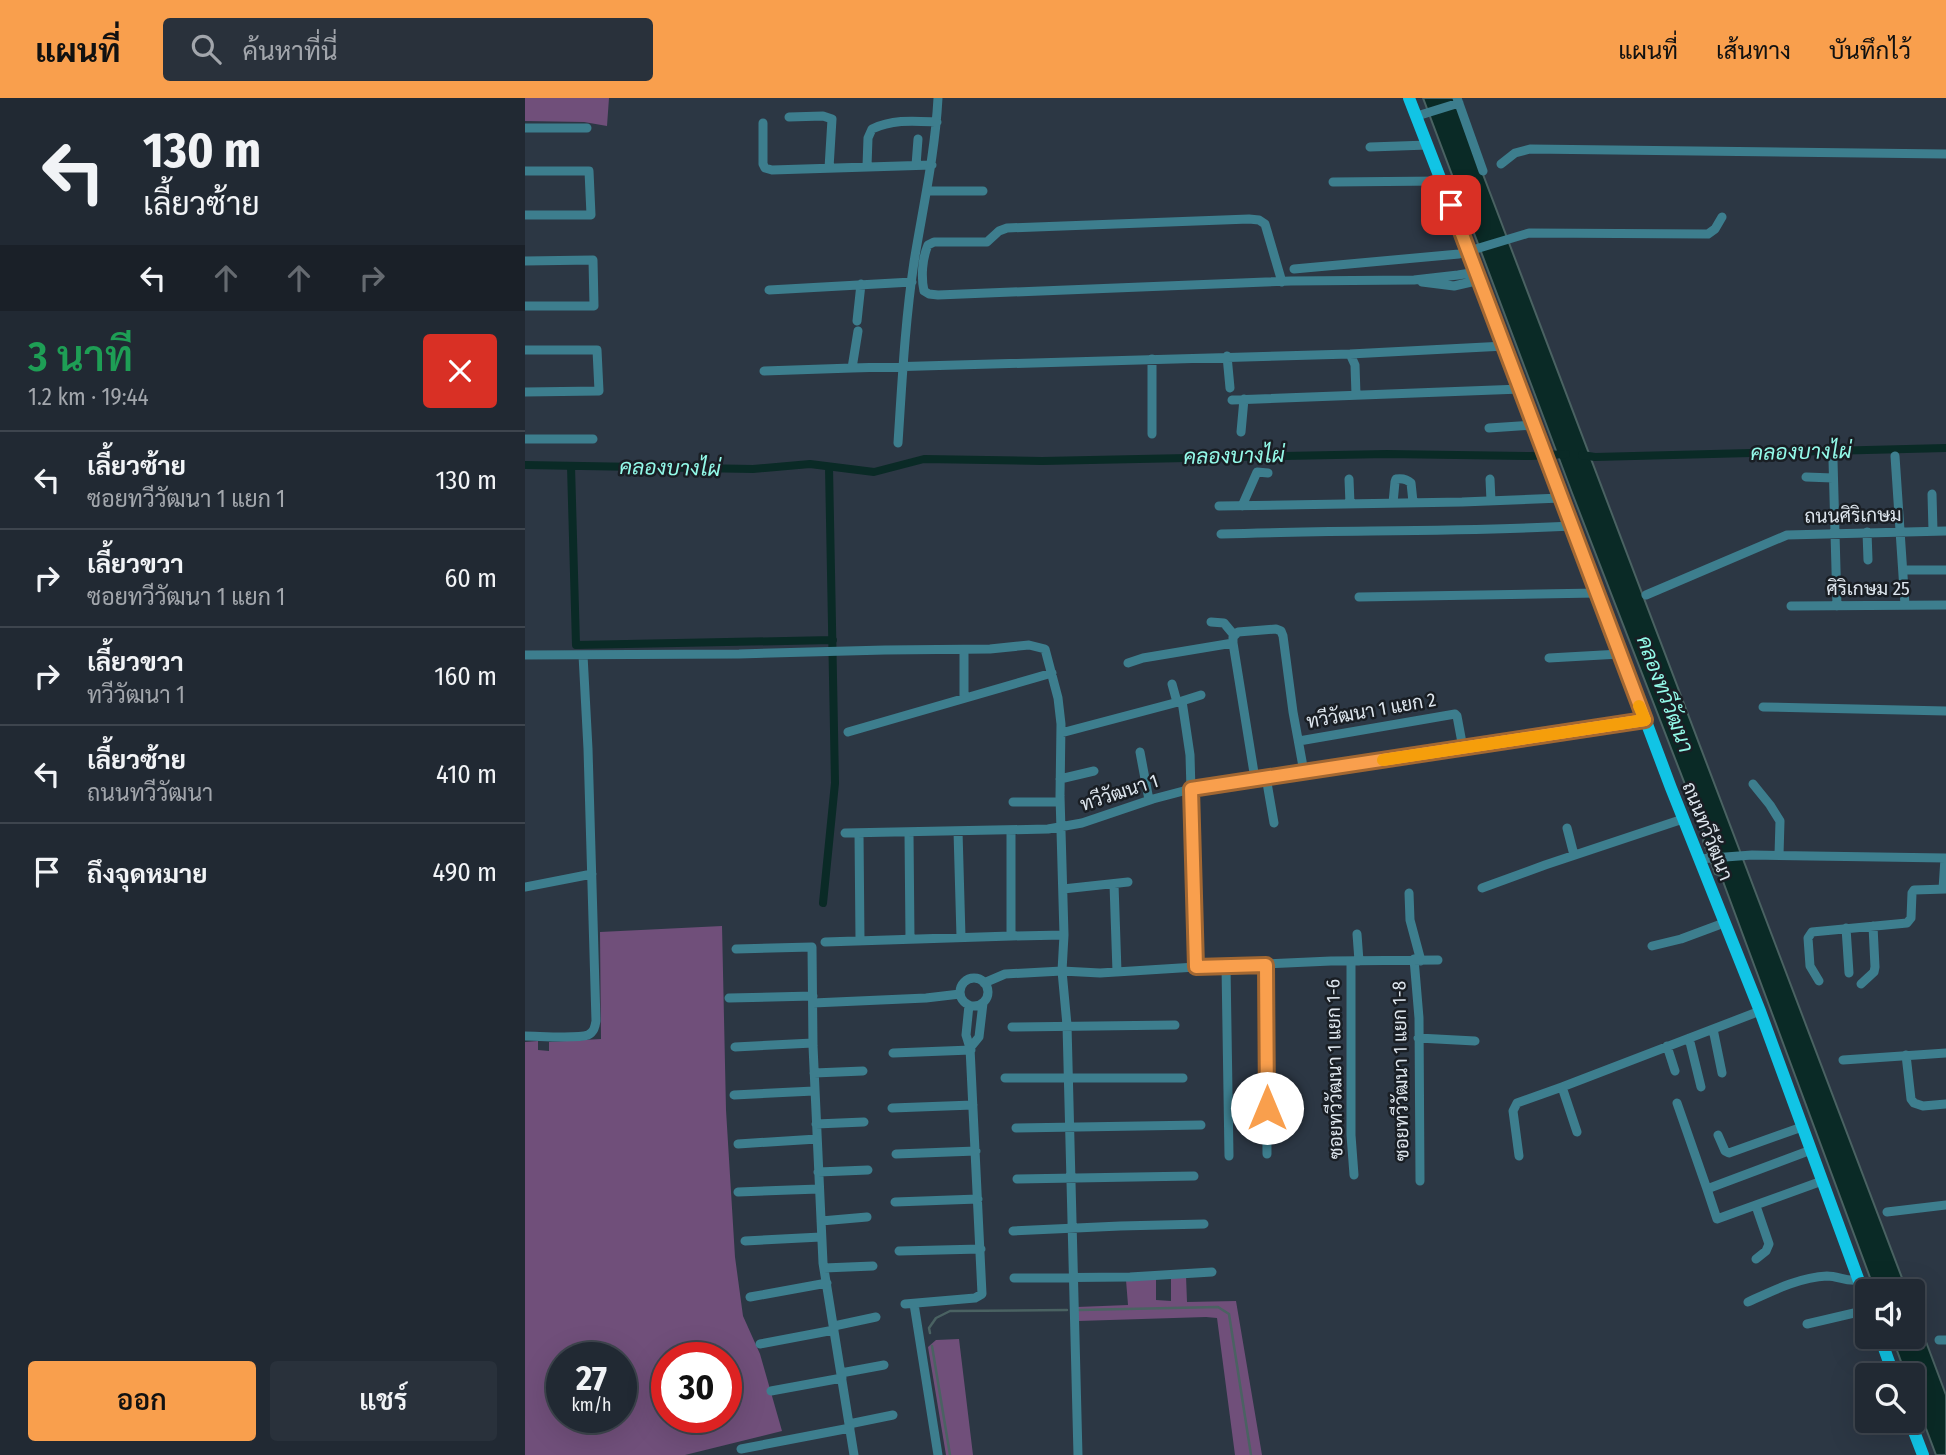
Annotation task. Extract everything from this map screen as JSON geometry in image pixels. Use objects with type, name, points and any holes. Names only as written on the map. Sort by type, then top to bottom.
[{"type":"main road","name":"ถนนทวีวัฒนา","points":[[1409,98],[1421,114],[1428,145],[1441,181],[1683,819],[1705,859],[1724,923],[1760,1011],[1859,1279]]},
{"type":"main road","points":[[1915,1433],[1923,1455]]},
{"type":"street","points":[[898,443],[912,282],[932,165],[939,98]]},
{"type":"street","points":[[1421,114],[1458,101],[1483,171]]},
{"type":"street","points":[[789,117],[823,116],[832,119],[829,168]]},
{"type":"street","points":[[867,166],[868,138],[872,129],[905,120],[937,122]]},
{"type":"street","points":[[764,123],[762,159],[765,168],[772,170],[932,165]]},
{"type":"street","points":[[525,128],[587,128]]},
{"type":"street","points":[[916,165],[918,139]]},
{"type":"street","points":[[1370,147],[1428,145]]},
{"type":"street","points":[[1501,164],[1515,153],[1530,149],[1946,154]]},
{"type":"street","points":[[525,172],[589,171],[591,215],[525,215]]},
{"type":"street","points":[[1333,182],[1441,181]]},
{"type":"street","points":[[927,191],[983,191]]},
{"type":"street","points":[[1294,269],[1469,252],[1521,235],[1551,232],[1708,234],[1715,229],[1722,217]]},
{"type":"street","points":[[1282,282],[1265,224],[1249,219],[1007,228],[986,242],[934,242],[928,245],[923,276],[925,291],[938,295],[1414,279],[1454,286],[1478,276]]},
{"type":"street","points":[[525,261],[593,260],[594,306],[525,306]]},
{"type":"street","points":[[768,290],[912,282]]},
{"type":"street","points":[[857,321],[861,284]]},
{"type":"street","points":[[852,368],[858,331]]},
{"type":"street","points":[[764,371],[1350,354],[1505,346]]},
{"type":"street","points":[[525,350],[597,350],[599,391],[525,392]]},
{"type":"street","points":[[1350,354],[1355,365],[1356,395]]},
{"type":"street","points":[[1227,356],[1230,388]]},
{"type":"street","points":[[1152,359],[1152,433]]},
{"type":"street","points":[[1232,400],[1521,390]]},
{"type":"street","points":[[1241,432],[1244,399]]},
{"type":"street","points":[[1489,428],[1534,425]]},
{"type":"street","points":[[525,439],[593,439]]},
{"type":"street","points":[[1895,456],[1905,605]]},
{"type":"street","points":[[1833,460],[1837,606]]},
{"type":"street","points":[[1241,506],[1257,472],[1268,473]]},
{"type":"street","points":[[1806,477],[1833,478]]},
{"type":"street","points":[[1349,478],[1350,504]]},
{"type":"street","points":[[1393,503],[1395,482],[1401,478],[1411,483],[1413,502]]},
{"type":"street","points":[[1490,479],[1491,501]]},
{"type":"street","points":[[1932,494],[1933,531]]},
{"type":"street","points":[[1219,506],[1561,498]]},
{"type":"street","points":[[1221,534],[1572,526]]},
{"type":"street","name":"ถนนศิริเกษม","points":[[1646,595],[1787,535],[1946,531]]},
{"type":"street","points":[[1867,533],[1868,559]]},
{"type":"street","points":[[1903,570],[1946,570]]},
{"type":"street","points":[[1359,597],[1597,593]]},
{"type":"street","name":"ศิริเกษม 25","points":[[1791,606],[1946,605]]},
{"type":"street","points":[[1211,622],[1224,622],[1234,639],[1255,779]]},
{"type":"street","points":[[1128,663],[1234,639],[1238,632],[1276,628],[1283,636],[1304,772]]},
{"type":"street","points":[[525,655],[740,654],[1037,646],[1045,649],[1058,698],[1061,733],[1064,934],[1062,971],[1067,1025],[1078,1455]]},
{"type":"street","points":[[964,649],[964,698]]},
{"type":"street","points":[[1549,658],[1620,654]]},
{"type":"street","points":[[525,1036],[590,1034],[596,1021],[583,655]]},
{"type":"street","points":[[848,732],[1052,673]]},
{"type":"street","points":[[1172,684],[1189,744],[1196,967]]},
{"type":"street","points":[[1061,733],[1201,695]]},
{"type":"street","points":[[1763,707],[1946,711]]},
{"type":"street","name":"ทวีวัฒนา 1 แยก 2","points":[[1299,741],[1455,714],[1462,748]]},
{"type":"street","name":"ทวีวัฒนา 1","points":[[845,833],[1066,827],[1191,789],[1645,720]]},
{"type":"street","points":[[1140,752],[1149,800]]},
{"type":"street","points":[[1060,779],[1094,771]]},
{"type":"street","points":[[1266,777],[1274,823]]},
{"type":"street","points":[[1753,784],[1780,821],[1779,855]]},
{"type":"street","points":[[1013,802],[1060,802]]},
{"type":"street","points":[[1482,888],[1683,819]]},
{"type":"street","points":[[1567,828],[1574,855]]},
{"type":"street","points":[[1011,830],[1011,936]]},
{"type":"street","points":[[958,831],[961,937]]},
{"type":"street","points":[[859,833],[860,940]]},
{"type":"street","points":[[909,833],[911,939]]},
{"type":"street","points":[[1705,859],[1752,855],[1946,858],[1945,889],[1915,890],[1912,893],[1909,923],[1817,930],[1809,934],[1810,966],[1819,981]]},
{"type":"street","points":[[525,887],[592,874]]},
{"type":"street","points":[[1063,889],[1128,882]]},
{"type":"street","points":[[1114,884],[1117,972]]},
{"type":"street","name":"ซอยทวีวัฒนา 1 แยก 1-8","points":[[1409,893],[1410,920],[1418,960],[1420,1181]]},
{"type":"street","points":[[1652,946],[1681,939],[1724,923]]},
{"type":"street","points":[[1861,984],[1874,972],[1873,926]]},
{"type":"street","points":[[1846,928],[1849,973]]},
{"type":"street","points":[[825,942],[1064,934]]},
{"type":"street","name":"ซอยทวีวัฒนา 1 แยก 1-6","points":[[1354,1175],[1351,1135],[1357,934]]},
{"type":"street","points":[[736,949],[812,947],[814,1091],[821,1237],[854,1455]]},
{"type":"street","points":[[984,982],[1005,974],[1062,971],[1100,973],[1196,967],[1439,960]]},
{"type":"street","points":[[1266,965],[1267,1154]]},
{"type":"street","points":[[1226,966],[1230,1156]]},
{"type":"street","points":[[971,1049],[979,1037],[983,1003],[988,992],[984,982],[978,979],[968,980],[962,986],[963,1000],[974,1006],[983,1003]]},
{"type":"street","points":[[729,998],[813,1000],[926,998],[961,994]]},
{"type":"street","points":[[938,1455],[909,1304],[975,1298],[982,1294],[971,1049],[966,1035],[969,1005]]},
{"type":"street","points":[[1519,1156],[1514,1108],[1517,1103],[1760,1011]]},
{"type":"street","points":[[1012,1027],[1175,1025]]},
{"type":"street","points":[[1713,1029],[1722,1073]]},
{"type":"street","points":[[1418,1038],[1475,1041]]},
{"type":"street","points":[[1689,1038],[1701,1087]]},
{"type":"street","points":[[735,1047],[813,1043]]},
{"type":"street","points":[[1667,1046],[1675,1071]]},
{"type":"street","points":[[893,1053],[971,1049]]},
{"type":"street","points":[[1843,1060],[1946,1053]]},
{"type":"street","points":[[1906,1055],[1911,1098],[1914,1103],[1923,1106],[1946,1104]]},
{"type":"street","points":[[814,1073],[863,1071]]},
{"type":"street","points":[[1006,1079],[1183,1078]]},
{"type":"street","points":[[1562,1087],[1577,1132]]},
{"type":"street","points":[[734,1095],[814,1091]]},
{"type":"street","points":[[1677,1103],[1717,1219],[1822,1181]]},
{"type":"street","points":[[892,1108],[974,1105]]},
{"type":"street","points":[[816,1124],[864,1122]]},
{"type":"street","points":[[1016,1128],[1201,1125]]},
{"type":"street","points":[[1718,1135],[1725,1152],[1728,1153],[1802,1127]]},
{"type":"street","points":[[738,1144],[817,1139]]},
{"type":"street","points":[[1707,1189],[1811,1150]]},
{"type":"street","points":[[896,1154],[976,1151]]},
{"type":"street","points":[[818,1172],[868,1170]]},
{"type":"street","points":[[1017,1179],[1194,1176]]},
{"type":"street","points":[[738,1192],[819,1189]]},
{"type":"street","points":[[895,1202],[978,1199]]},
{"type":"street","points":[[1887,1212],[1946,1205]]},
{"type":"street","points":[[1756,1206],[1769,1244],[1766,1251],[1756,1259]]},
{"type":"street","points":[[821,1221],[867,1217]]},
{"type":"street","points":[[1013,1231],[1204,1224]]},
{"type":"street","points":[[745,1241],[821,1237]]},
{"type":"street","points":[[899,1251],[981,1249]]},
{"type":"street","points":[[824,1268],[873,1266]]},
{"type":"street","points":[[1014,1278],[1212,1272]]},
{"type":"street","points":[[1748,1302],[1785,1286],[1825,1276],[1855,1280]]},
{"type":"street","points":[[750,1297],[827,1283]]},
{"type":"street","points":[[1807,1324],[1855,1313]]},
{"type":"street","points":[[760,1344],[876,1317]]},
{"type":"street","points":[[771,1391],[884,1365]]},
{"type":"street","points":[[741,1450],[893,1415]]},
{"type":"shaded area","points":[[525,98],[609,98],[607,126],[584,122],[525,121]]},
{"type":"shaded area","points":[[722,926],[726,1110],[735,1257],[743,1316],[760,1354],[782,1431],[685,1455],[525,1455],[525,1042],[538,1041],[538,1050],[549,1051],[549,1042],[601,1039],[600,932]]},
{"type":"shaded area","points":[[1186,1276],[1187,1302],[1236,1301],[1262,1455],[1235,1455],[1217,1318],[1078,1321],[1077,1307],[1128,1305],[1126,1280],[1156,1278],[1156,1300],[1171,1301],[1171,1277]]},
{"type":"shaded area","points":[[959,1339],[973,1455],[946,1455],[928,1347],[936,1340]]},
{"type":"water","name":"คลองทวีวัฒนา","points":[[1423,98],[1454,98],[1902,1279],[1871,1279],[1721,876],[1715,874],[1703,841],[1705,836]]},
{"type":"water","points":[[1925,1339],[1946,1395],[1946,1455],[1936,1455],[1925,1426],[1925,1363],[1902,1363],[1896,1349],[1925,1349]]},
{"type":"waterway","name":"คลองบางไผ่","points":[[1582,455],[1595,457],[1946,448]]},
{"type":"waterway","name":"คลองบางไผ่","points":[[525,465],[753,469],[810,464],[874,472],[924,459],[1042,461],[1387,454],[1566,454]]},
{"type":"waterway","points":[[571,466],[576,645],[833,640]]},
{"type":"waterway","points":[[823,903],[835,783],[829,467]]},
{"type":"waterway","points":[[1079,1310],[1218,1307],[1229,1314],[1251,1455]]},
{"type":"waterway","points":[[930,1333],[929,1328],[936,1318],[950,1311],[1067,1310]]},
{"type":"waterway","points":[[932,1346],[950,1455]]},
{"type":"slow traffic","points":[[1383,760],[1645,720],[1639,706]]},
{"type":"route","points":[[1267,1108],[1266,965],[1196,967],[1191,789],[1645,720],[1451,205]]}]
